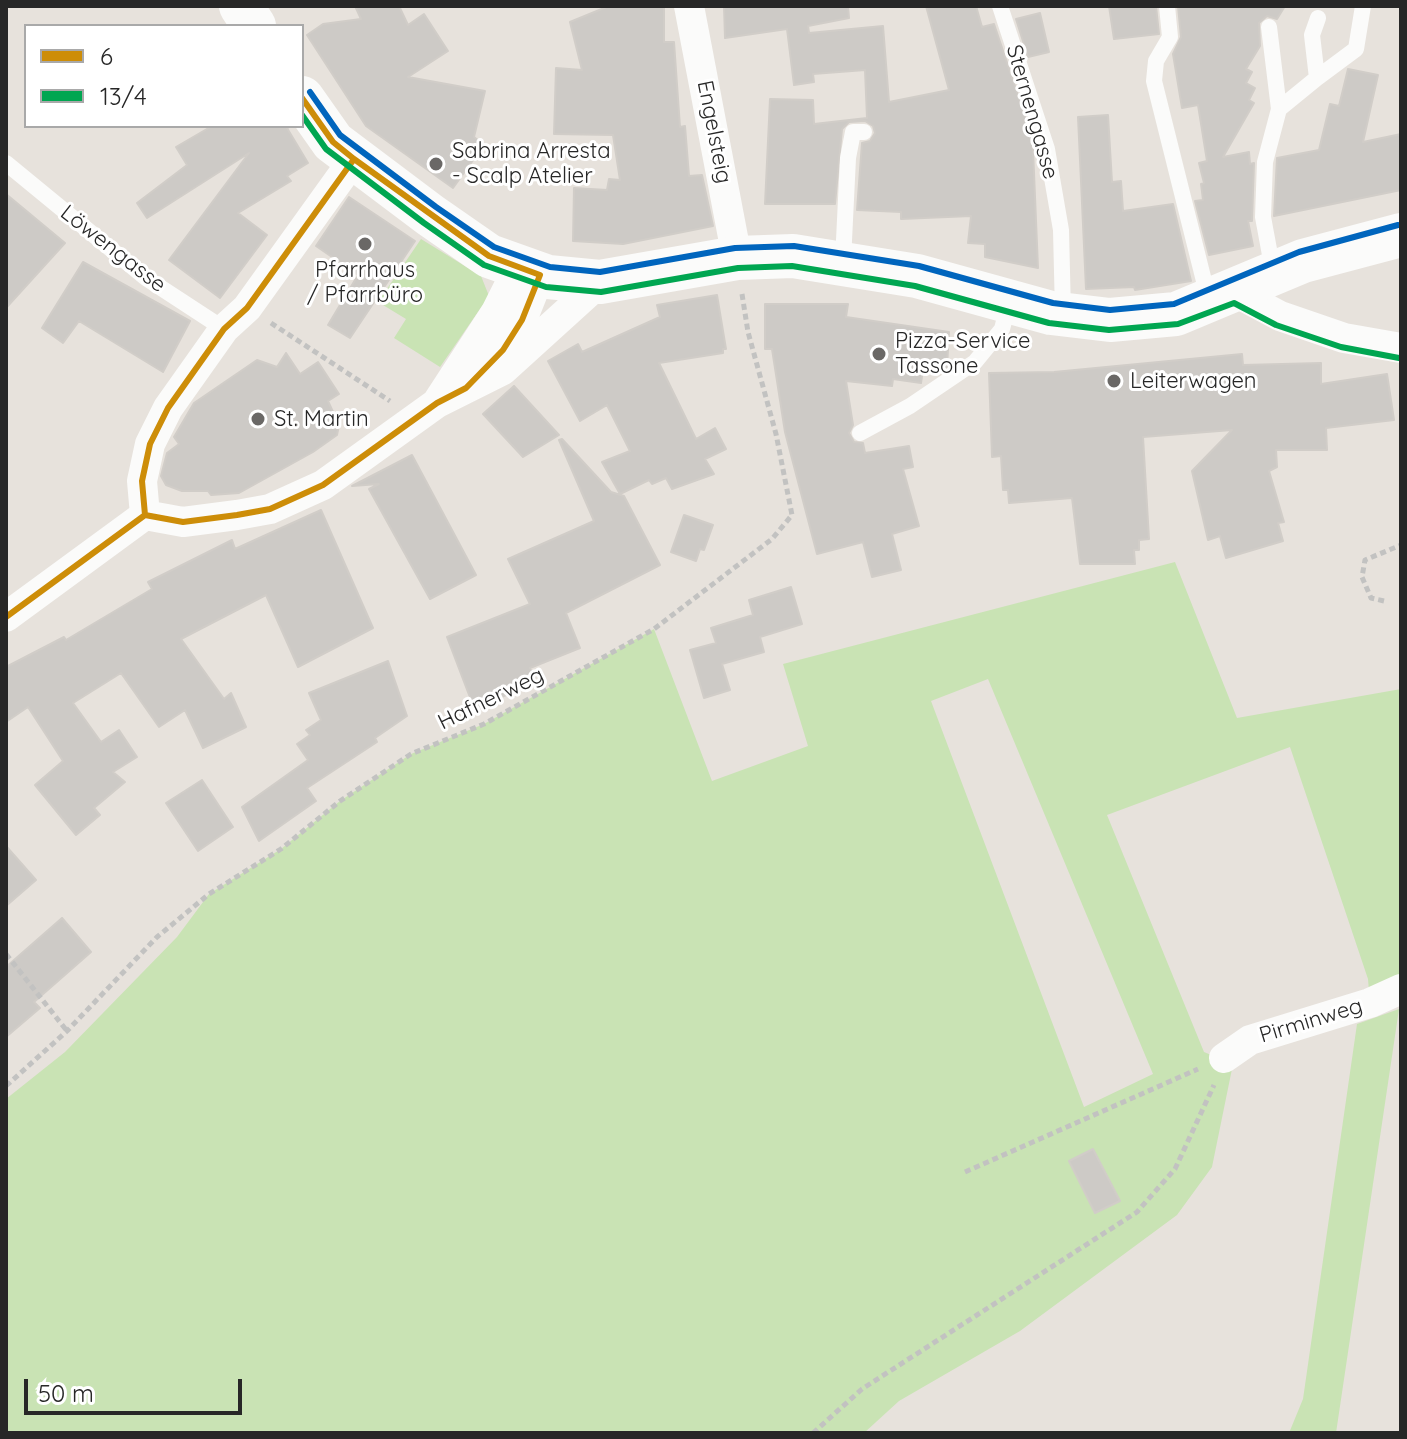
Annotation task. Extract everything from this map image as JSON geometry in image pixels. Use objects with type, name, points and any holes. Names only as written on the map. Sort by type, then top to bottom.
[{"type":"main road","points":[[241,6],[253,24]]},
{"type":"main road","points":[[304,101],[333,142],[489,256],[529,272],[600,282],[737,258],[793,256],[843,261],[917,276],[1063,314],[1110,320],[1176,314],[1303,261],[1401,235]]},
{"type":"street","name":"Engelsteig","points":[[689,6],[737,258]]},
{"type":"street","points":[[145,515],[142,481],[150,444],[168,408],[224,329],[247,308],[354,159]]},
{"type":"street","points":[[466,388],[503,350],[522,320],[529,272]]},
{"type":"street","points":[[427,411],[496,312],[529,272]]},
{"type":"street","points":[[6,617],[145,515],[183,522],[270,509],[323,485],[427,411],[503,370],[600,282]]},
{"type":"street","points":[[1239,289],[1280,316],[1344,338],[1401,348]]},
{"type":"street","name":"Pirminweg","points":[[1224,1058],[1250,1040],[1370,1003],[1401,989]]},
{"type":"lane","name":"Sternengasse","points":[[1000,6],[1047,149],[1061,230],[1063,314]]},
{"type":"lane","points":[[1167,6],[1170,37],[1156,61],[1154,81],[1239,289]]},
{"type":"lane","points":[[1279,109],[1356,49],[1363,6]]},
{"type":"lane","points":[[1317,78],[1312,35],[1318,18]]},
{"type":"lane","points":[[1239,289],[1263,217],[1265,162],[1279,109],[1269,27]]},
{"type":"lane","points":[[843,261],[848,158],[853,132],[864,132]]},
{"type":"lane","name":"Löwengasse","points":[[6,163],[146,278],[224,329]]},
{"type":"lane","points":[[860,433],[910,406],[975,362],[1002,329],[1009,301]]},
{"type":"path","name":"Hafnerweg","points":[[6,1086],[67,1031],[157,937],[209,894],[281,849],[340,801],[411,754],[484,724],[654,629],[772,539],[792,515],[776,434],[748,332],[737,258]]},
{"type":"path","points":[[247,308],[427,411]]},
{"type":"path","points":[[1384,601],[1371,598],[1362,577],[1365,560],[1401,545]]},
{"type":"path","points":[[6,954],[67,1031]]},
{"type":"path","points":[[965,1172],[1224,1058]]},
{"type":"path","points":[[813,1433],[862,1389],[1137,1212],[1175,1169],[1224,1058]]},
{"type":"green space","points":[[421,239],[481,276],[489,296],[440,367],[394,338],[406,319],[378,302]]},
{"type":"green space","points":[[1175,562],[1237,718],[1401,689],[1401,989],[1370,1003],[1368,979],[1290,747],[1107,815],[1204,1052],[1233,1064],[1212,1167],[1177,1215],[1020,1331],[899,1401],[864,1433],[6,1433],[6,1099],[65,1052],[177,937],[209,894],[281,849],[340,801],[411,754],[484,724],[654,629],[712,781],[808,746],[783,664]],"holes":[[[988,679],[1153,1074],[1084,1107],[931,701]]]},
{"type":"green space","points":[[1399,1009],[1336,1433],[1289,1433],[1303,1399],[1357,1024]]},
{"type":"building","points":[[355,6],[399,6],[408,25],[424,14],[448,51],[408,77],[485,91],[474,137],[484,145],[453,188],[366,126],[307,35],[323,24],[361,19]]},
{"type":"building","points":[[609,6],[664,6],[664,42],[674,42],[680,127],[685,126],[689,176],[702,175],[713,226],[623,244],[573,241],[574,188],[607,190],[609,179],[620,180],[613,135],[554,134],[556,68],[582,70],[570,22]]},
{"type":"building","points":[[724,6],[848,6],[849,18],[808,26],[809,33],[883,26],[889,102],[949,90],[926,6],[976,6],[982,27],[994,24],[1029,128],[1033,149],[1038,268],[985,257],[985,244],[968,243],[971,216],[901,219],[901,212],[857,210],[862,143],[870,141],[875,133],[873,126],[865,121],[849,122],[842,129],[835,204],[765,204],[770,99],[813,100],[814,124],[867,118],[865,70],[813,74],[814,82],[794,85],[787,29],[725,38]]},
{"type":"building","points":[[1109,6],[1156,6],[1159,34],[1114,39]]},
{"type":"building","points":[[1178,6],[1285,6],[1277,19],[1267,16],[1259,23],[1260,46],[1246,69],[1252,72],[1246,83],[1255,88],[1249,100],[1254,103],[1223,157],[1249,152],[1250,164],[1254,163],[1252,221],[1248,221],[1253,246],[1209,255],[1195,201],[1203,200],[1201,184],[1204,183],[1199,163],[1207,161],[1198,105],[1182,108],[1173,54],[1181,37]]},
{"type":"building","points":[[1040,13],[1049,52],[1028,57],[1016,19]]},
{"type":"building","points":[[1348,69],[1378,75],[1363,142],[1401,134],[1401,190],[1274,216],[1277,158],[1319,150],[1330,104],[1339,106]]},
{"type":"building","points":[[1108,115],[1112,182],[1121,181],[1123,211],[1173,204],[1191,281],[1135,290],[1134,287],[1086,289],[1078,117]]},
{"type":"building","points":[[209,128],[287,128],[308,163],[287,176],[291,181],[238,213],[267,235],[220,298],[169,260],[249,153],[147,218],[137,203],[187,165],[176,147]]},
{"type":"building","points":[[6,194],[65,243],[6,308]]},
{"type":"building","name":"Pfarrhaus / Pfarrbüro","points":[[349,197],[415,241],[350,338],[328,325],[358,275],[316,246]]},
{"type":"building","points":[[83,262],[190,321],[163,372],[79,321],[63,343],[42,328]]},
{"type":"building","points":[[717,295],[726,349],[723,353],[659,363],[696,439],[715,428],[726,449],[705,459],[714,474],[672,489],[666,478],[652,484],[649,480],[620,494],[602,462],[630,451],[607,405],[580,421],[548,361],[578,344],[582,352],[660,317],[657,305]]},
{"type":"building","points":[[765,304],[848,304],[846,317],[949,332],[947,367],[941,372],[923,369],[921,383],[893,379],[892,386],[846,381],[853,425],[849,433],[854,442],[863,443],[865,453],[909,446],[913,467],[903,469],[919,526],[892,534],[901,570],[872,577],[863,542],[817,554],[785,432],[772,349],[765,349]]},
{"type":"building","name":"St. Martin","points":[[286,353],[300,374],[318,362],[339,394],[328,401],[339,425],[337,435],[313,452],[239,493],[211,495],[208,491],[182,491],[166,485],[161,476],[167,453],[179,444],[174,437],[194,403],[257,360],[277,367]]},
{"type":"building","points":[[1242,354],[1243,365],[1321,363],[1321,384],[1387,374],[1394,420],[1326,428],[1327,450],[1276,450],[1277,467],[1269,471],[1284,522],[1278,523],[1283,541],[1226,558],[1220,536],[1208,540],[1192,471],[1232,430],[1143,437],[1149,539],[1139,540],[1139,550],[1134,550],[1135,564],[1080,564],[1072,498],[1009,503],[1008,490],[1003,490],[1001,456],[992,457],[989,373],[1054,372]]},
{"type":"building","points":[[514,386],[559,435],[523,457],[483,414]]},
{"type":"building","points":[[562,439],[611,492],[624,496],[660,565],[566,613],[580,648],[530,668],[536,683],[474,708],[447,637],[530,604],[508,559],[594,521],[559,440]]},
{"type":"building","points":[[412,455],[476,575],[430,599],[369,489],[379,484],[352,486]]},
{"type":"building","points":[[321,510],[373,628],[298,667],[266,595],[181,639],[224,699],[231,693],[246,727],[203,748],[185,710],[159,727],[121,673],[73,703],[101,742],[119,730],[137,757],[113,772],[125,782],[94,808],[100,815],[76,835],[35,785],[63,761],[28,707],[6,722],[6,667],[64,637],[66,640],[152,589],[148,582],[232,540],[235,549]]},
{"type":"building","points":[[684,515],[713,525],[704,550],[700,549],[696,561],[671,552]]},
{"type":"building","points":[[791,587],[802,624],[760,637],[764,652],[722,664],[730,690],[704,698],[690,650],[716,643],[711,628],[753,615],[749,600]]},
{"type":"building","points":[[388,661],[407,716],[375,738],[377,742],[307,788],[316,801],[259,841],[242,807],[308,760],[297,744],[310,735],[306,730],[321,720],[309,693]]},
{"type":"building","points":[[202,780],[233,827],[198,851],[166,803]]},
{"type":"building","points":[[6,846],[36,880],[6,906]]},
{"type":"building","points":[[62,918],[91,952],[34,1002],[40,1008],[6,1037],[6,967]]},
{"type":"building","points":[[1093,1149],[1120,1201],[1095,1213],[1069,1161]]},
{"type":"transit line","points":[[310,92],[340,135],[436,207],[494,247],[550,267],[600,272],[735,248],[794,246],[919,266],[1053,303],[1110,310],[1174,304],[1299,252],[1398,225]]},
{"type":"transit line","name":"6","points":[[145,515],[183,522],[237,515],[270,509],[323,485],[437,403],[466,388],[503,350],[522,320],[540,275],[489,256],[354,159],[333,142],[304,101]]},
{"type":"transit line","name":"13/4","points":[[304,118],[326,149],[484,265],[546,287],[601,292],[738,268],[792,266],[915,286],[1049,323],[1109,330],[1178,324],[1234,303],[1276,325],[1341,347],[1399,358]]},
{"type":"transit line","name":"6","points":[[145,515],[142,481],[150,444],[168,408],[224,329],[247,308],[354,159]]},
{"type":"transit line","name":"6","points":[[6,617],[145,515]]},
{"type":"place","name":"Sabrina Arresta - Scalp Atelier","points":[[436,164]]},
{"type":"place","name":"Pfarrhaus / Pfarrbüro","points":[[365,244]]},
{"type":"place","name":"Pizza-Service Tassone","points":[[879,354]]},
{"type":"place","name":"Leiterwagen","points":[[1114,381]]},
{"type":"place","name":"St. Martin","points":[[258,419]]}]
